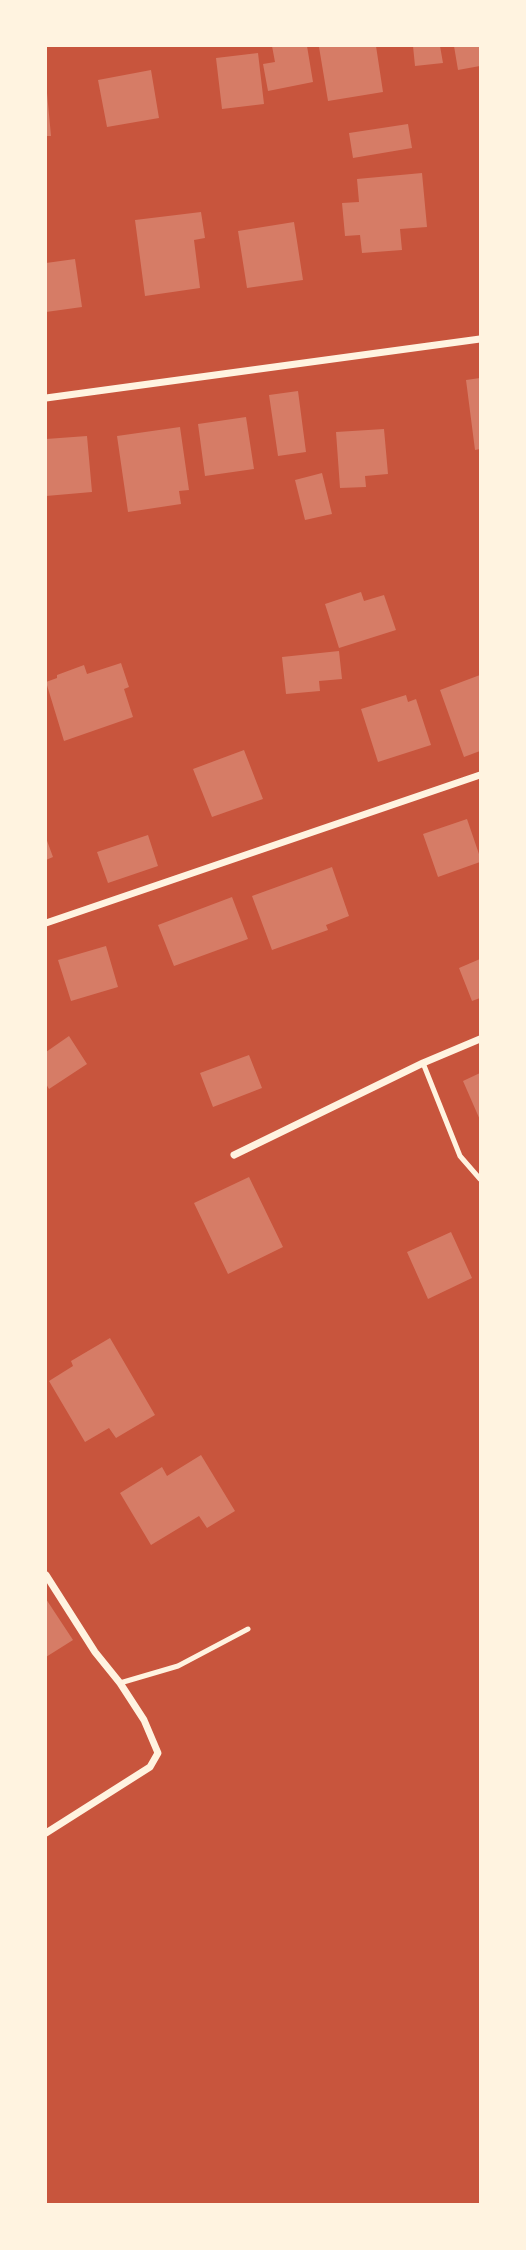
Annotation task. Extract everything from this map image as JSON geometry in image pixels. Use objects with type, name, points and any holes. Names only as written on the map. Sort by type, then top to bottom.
[{"type":"street","points":[[46,398],[481,339]]},
{"type":"street","points":[[46,923],[481,775]]},
{"type":"street","points":[[234,1155],[423,1063],[481,1039]]},
{"type":"street","points":[[46,1575],[95,1652],[120,1683],[144,1720],[158,1753],[150,1767],[46,1833]]},
{"type":"lane","points":[[423,1063],[460,1156],[481,1179]]},
{"type":"lane","points":[[120,1683],[178,1666],[247,1629]]},
{"type":"building","points":[[272,46],[307,46],[313,82],[268,91],[263,64],[275,62]]},
{"type":"building","points":[[376,46],[383,92],[328,101],[319,47]]},
{"type":"building","points":[[413,46],[440,46],[443,63],[415,66]]},
{"type":"building","points":[[454,46],[480,46],[480,66],[458,70]]},
{"type":"building","points":[[258,53],[264,104],[222,109],[216,58]]},
{"type":"building","points":[[151,70],[159,118],[107,127],[98,80]]},
{"type":"building","points":[[47,93],[51,136],[46,136]]},
{"type":"building","points":[[408,124],[412,148],[353,158],[349,133]]},
{"type":"building","points":[[422,173],[427,227],[400,229],[402,250],[362,253],[360,235],[345,236],[342,203],[359,202],[357,179]]},
{"type":"building","points":[[201,212],[205,238],[194,240],[200,288],[145,296],[135,220]]},
{"type":"building","points":[[294,222],[303,280],[247,288],[238,231]]},
{"type":"building","points":[[75,259],[82,307],[46,312],[46,263]]},
{"type":"building","points":[[480,378],[480,449],[475,450],[466,380]]},
{"type":"building","points":[[298,391],[306,452],[278,456],[269,395]]},
{"type":"building","points":[[246,417],[254,469],[205,476],[198,424]]},
{"type":"building","points":[[180,427],[189,490],[179,491],[181,504],[128,512],[117,436]]},
{"type":"building","points":[[384,429],[388,474],[365,476],[366,487],[340,488],[336,432]]},
{"type":"building","points":[[87,436],[92,492],[46,496],[46,439]]},
{"type":"building","points":[[322,473],[332,514],[305,520],[295,480]]},
{"type":"building","points":[[361,592],[364,601],[384,595],[396,630],[339,648],[325,604]]},
{"type":"building","points":[[339,651],[342,679],[319,681],[320,691],[286,694],[282,657]]},
{"type":"building","points":[[121,663],[129,687],[124,689],[133,717],[64,741],[46,682],[84,665],[87,674]]},
{"type":"building","points":[[480,675],[480,751],[464,757],[440,690]]},
{"type":"building","points":[[406,695],[408,702],[416,699],[431,745],[378,762],[361,709]]},
{"type":"building","points":[[244,750],[263,799],[212,817],[193,769]]},
{"type":"building","points":[[467,819],[480,862],[438,877],[423,834]]},
{"type":"building","points":[[148,835],[158,866],[108,883],[97,852]]},
{"type":"building","points":[[46,838],[53,857],[46,860]]},
{"type":"building","points":[[332,867],[349,916],[326,925],[328,930],[272,950],[252,896]]},
{"type":"building","points":[[232,897],[248,939],[174,966],[158,925]]},
{"type":"building","points":[[106,946],[118,987],[71,1001],[58,960]]},
{"type":"building","points":[[480,959],[480,998],[472,1001],[459,968]]},
{"type":"building","points":[[69,1036],[87,1064],[49,1089],[46,1084],[46,1052]]},
{"type":"building","points":[[249,1055],[262,1088],[213,1107],[200,1073]]},
{"type":"building","points":[[480,1073],[480,1120],[463,1081]]},
{"type":"building","points":[[249,1177],[283,1247],[228,1274],[194,1203]]},
{"type":"building","points":[[451,1232],[472,1278],[428,1299],[407,1252]]},
{"type":"building","points":[[110,1338],[155,1415],[116,1438],[109,1428],[85,1442],[49,1381],[73,1366],[71,1361]]},
{"type":"building","points":[[201,1455],[235,1511],[207,1528],[199,1516],[151,1545],[120,1493],[162,1467],[167,1476]]},
{"type":"building","points":[[46,1599],[73,1640],[46,1657]]}]
